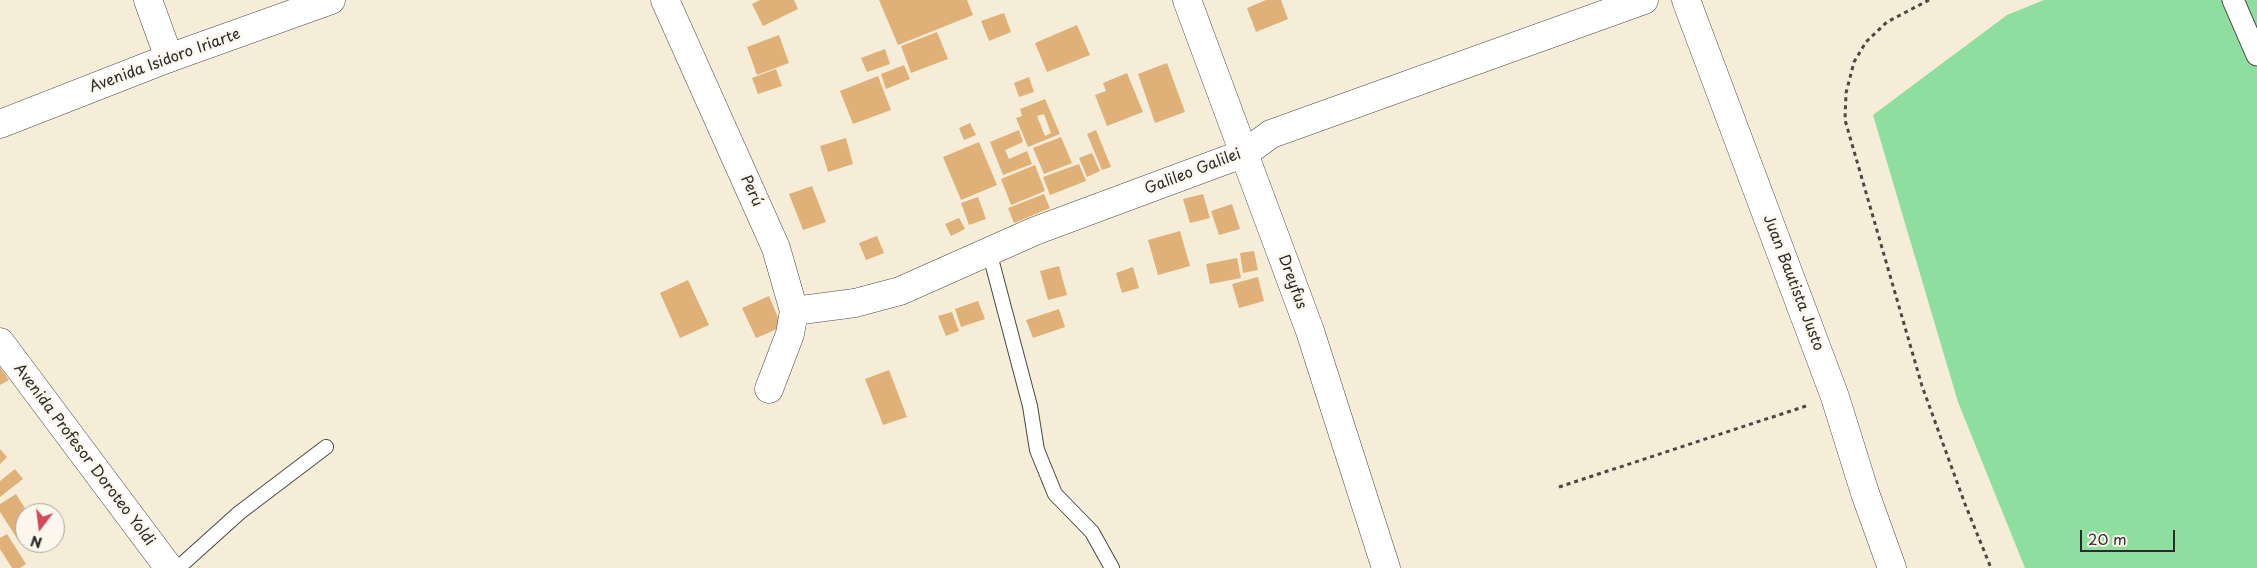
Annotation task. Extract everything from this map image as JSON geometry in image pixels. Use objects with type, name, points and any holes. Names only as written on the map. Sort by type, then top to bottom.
[{"type":"street","points":[[148,0],[169,58]]},
{"type":"street","name":"Avenida Isidoro Iriarte","points":[[0,124],[169,58],[331,0]]},
{"type":"street","name":"Perú","points":[[665,0],[776,248],[794,311],[790,334],[769,389]]},
{"type":"street","name":"Dreyfus","points":[[1187,0],[1310,331],[1386,568]]},
{"type":"street","name":"Galileo Galilei","points":[[794,311],[855,303],[900,291],[1035,231],[1245,153],[1271,134],[1644,0]]},
{"type":"street","name":"Juan Bautista Justo","points":[[1686,0],[1835,397],[1865,493],[1892,568]]},
{"type":"street","points":[[2233,0],[2257,55]]},
{"type":"street","name":"Avenida Profesor Doroteo Yoldi","points":[[0,342],[166,566]]},
{"type":"lane","points":[[989,251],[1030,406],[1036,450],[1055,494],[1092,532],[1112,568]]},
{"type":"lane","points":[[166,566],[326,447]]},
{"type":"path","points":[[1929,0],[1887,22],[1866,42],[1854,62],[1846,93],[1845,120],[1922,386],[1991,568]]},
{"type":"path","points":[[1560,486],[1835,397]]},
{"type":"green space","points":[[2044,0],[2257,0],[2257,568],[2025,568],[1958,402],[1873,115],[2007,15]]},
{"type":"building","points":[[760,0],[794,0],[798,9],[763,26],[752,4]]},
{"type":"building","points":[[879,0],[967,0],[973,15],[898,45]]},
{"type":"building","points":[[1266,0],[1281,0],[1288,19],[1256,32],[1247,8]]},
{"type":"building","points":[[1004,13],[1011,32],[989,41],[981,21]]},
{"type":"building","points":[[1077,25],[1090,55],[1047,72],[1035,43]]},
{"type":"building","points":[[937,32],[948,59],[911,73],[901,46]]},
{"type":"building","points":[[779,35],[789,63],[757,75],[747,47]]},
{"type":"building","points":[[885,49],[890,64],[867,72],[861,58]]},
{"type":"building","points":[[1167,63],[1185,112],[1155,123],[1138,74]]},
{"type":"building","points":[[904,65],[910,79],[886,89],[881,74]]},
{"type":"building","points":[[776,69],[782,86],[758,94],[752,78]]},
{"type":"building","points":[[1127,73],[1143,112],[1107,126],[1095,95],[1106,91],[1103,83]]},
{"type":"building","points":[[878,76],[891,110],[853,124],[840,91]]},
{"type":"building","points":[[1029,77],[1034,92],[1019,97],[1014,83]]},
{"type":"building","points":[[1045,99],[1060,134],[1028,147],[1016,118],[1022,116],[1020,109]],"holes":[[[1044,114],[1051,133],[1045,136],[1037,116]]]},
{"type":"building","points":[[970,123],[976,135],[964,140],[959,128]]},
{"type":"building","points":[[1019,130],[1023,142],[1005,150],[1009,159],[1027,151],[1032,164],[1003,175],[990,142]]},
{"type":"building","points":[[1096,130],[1111,167],[1102,170],[1087,134]]},
{"type":"building","points":[[1061,137],[1072,163],[1044,174],[1033,148]]},
{"type":"building","points":[[846,138],[853,164],[828,172],[820,146]]},
{"type":"building","points":[[979,142],[997,185],[961,200],[943,157]]},
{"type":"building","points":[[1092,153],[1100,171],[1087,177],[1079,158]]},
{"type":"building","points":[[1079,164],[1086,181],[1050,195],[1043,177]]},
{"type":"building","points":[[1035,165],[1045,191],[1011,205],[1001,179]]},
{"type":"building","points":[[812,186],[826,222],[803,230],[789,194]]},
{"type":"building","points":[[1044,194],[1050,208],[1014,223],[1008,208]]},
{"type":"building","points":[[1203,194],[1210,218],[1190,223],[1183,199]]},
{"type":"building","points":[[978,197],[986,219],[969,225],[961,203]]},
{"type":"building","points":[[1232,204],[1240,229],[1219,235],[1211,211]]},
{"type":"building","points":[[959,218],[965,229],[951,236],[945,224]]},
{"type":"building","points":[[1180,231],[1190,266],[1158,275],[1148,240]]},
{"type":"building","points":[[877,236],[884,253],[866,260],[859,243]]},
{"type":"building","points":[[1254,251],[1258,270],[1243,273],[1240,253]]},
{"type":"building","points":[[1237,258],[1241,278],[1210,284],[1206,264]]},
{"type":"building","points":[[1059,266],[1067,295],[1048,300],[1040,271]]},
{"type":"building","points":[[1133,267],[1139,288],[1122,293],[1116,273]]},
{"type":"building","points":[[1258,277],[1264,301],[1239,308],[1232,284]]},
{"type":"building","points":[[688,280],[709,325],[680,338],[660,293]]},
{"type":"building","points":[[769,296],[782,327],[756,338],[742,308]]},
{"type":"building","points":[[978,301],[985,319],[961,327],[955,309]]},
{"type":"building","points":[[1059,309],[1065,327],[1033,338],[1026,320]]},
{"type":"building","points":[[952,312],[959,331],[946,336],[938,316]]},
{"type":"building","points":[[0,367],[9,380],[0,385]]},
{"type":"building","points":[[889,370],[907,417],[883,425],[865,379]]},
{"type":"building","points":[[0,449],[7,457],[0,464]]},
{"type":"building","points":[[15,469],[23,479],[0,497],[0,481]]},
{"type":"building","points":[[16,494],[22,503],[15,503],[15,535],[0,512],[0,504]]},
{"type":"building","points":[[7,534],[15,547],[15,553],[19,553],[26,564],[20,568],[12,568],[0,549],[0,538]]}]
